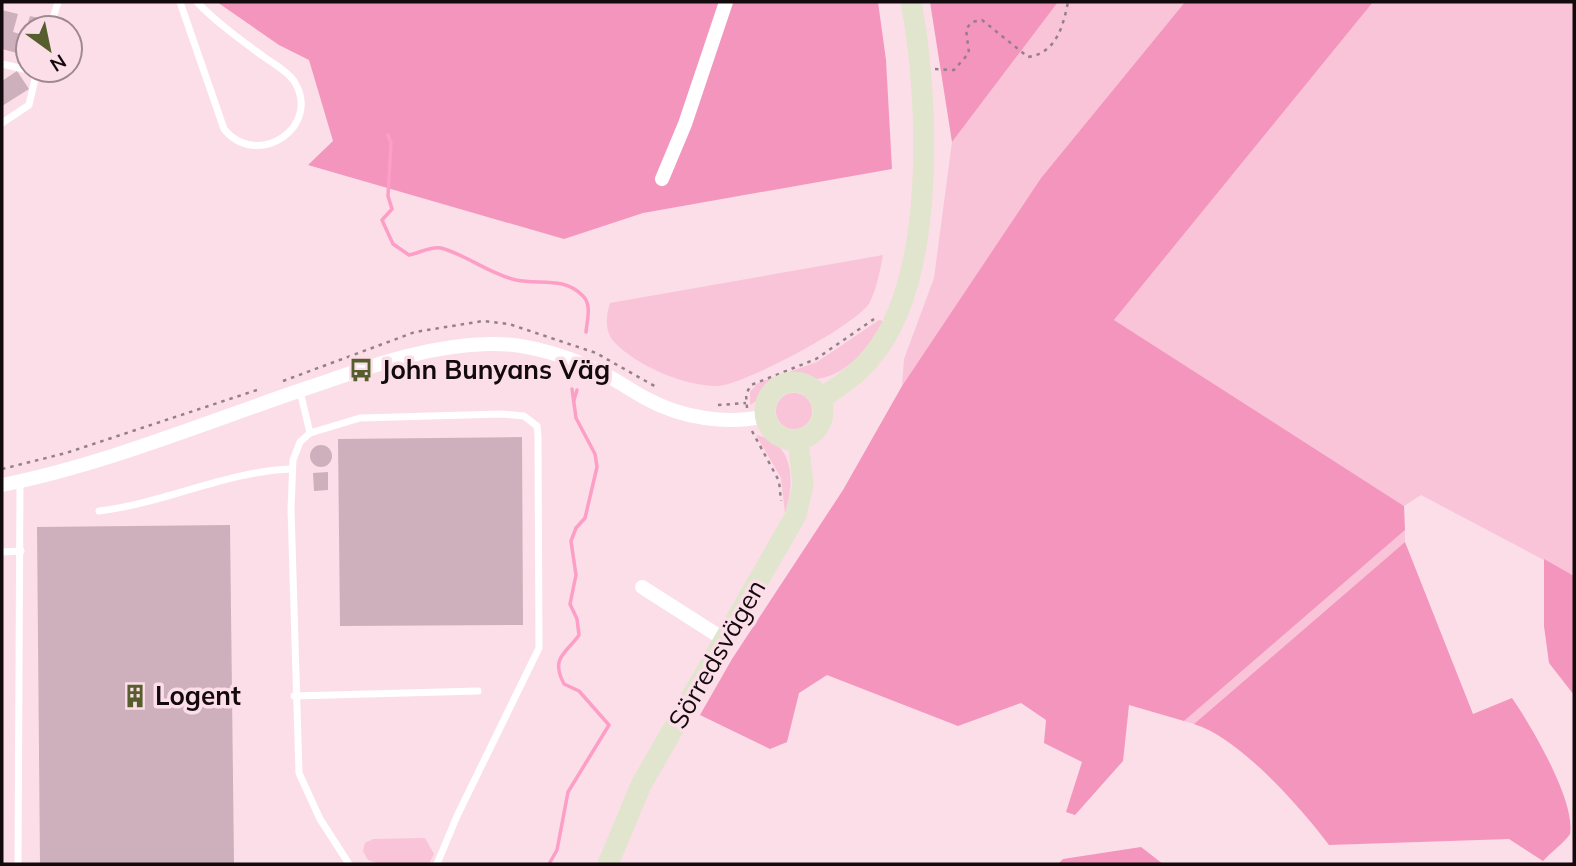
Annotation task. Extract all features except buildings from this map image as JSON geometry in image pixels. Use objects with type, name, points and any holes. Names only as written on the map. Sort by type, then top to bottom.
[{"type":"street","points":[[662,179],[685,124],[726,2]]},
{"type":"street","points":[[820,399],[847,381],[874,354],[900,304],[922,198],[925,128],[920,59],[911,2]]},
{"type":"street","points":[[2,485],[423,351],[493,344],[551,353],[594,368],[648,400],[680,413],[718,420],[757,418],[777,434],[798,439],[810,434],[819,424],[822,411],[820,399],[805,384],[785,383],[769,396],[757,418]]},
{"type":"street","name":"Sörredsvägen","points":[[608,864],[641,785],[799,507],[803,485],[798,439]]},
{"type":"street","points":[[642,587],[725,640]]},
{"type":"lane","points":[[180,2],[224,129],[237,141],[250,146],[269,145],[285,137],[297,122],[300,109],[294,81],[213,19],[197,2]]},
{"type":"lane","points":[[2,123],[29,105],[31,84]]},
{"type":"lane","points":[[300,391],[309,429]]},
{"type":"lane","points":[[349,864],[320,819],[299,773],[294,696],[292,469],[300,442],[309,429],[360,418],[474,414],[524,416],[537,426],[539,648],[457,816],[437,864]]},
{"type":"lane","points":[[99,511],[126,508],[261,470],[292,469]]},
{"type":"lane","points":[[18,864],[20,481]]},
{"type":"lane","points":[[2,552],[21,551]]},
{"type":"lane","points":[[294,696],[478,691]]},
{"type":"path","points":[[920,59],[939,71],[954,70],[969,53],[966,29],[972,22],[982,20],[1028,57],[1042,55],[1051,48],[1064,24],[1068,2]]},
{"type":"path","points":[[746,403],[751,385],[824,355],[862,330],[881,312]]},
{"type":"path","points":[[283,381],[415,332],[483,321],[520,327],[596,353],[665,392]]},
{"type":"path","points":[[2,469],[66,453],[271,386]]},
{"type":"path","points":[[714,405],[746,403]]},
{"type":"path","points":[[746,403],[757,418],[756,443],[779,481],[781,509]]},
{"type":"shaded area","points":[[217,2],[878,2],[886,60],[892,169],[643,213],[564,239],[308,165],[333,141],[309,60],[279,45]]},
{"type":"shaded area","points":[[930,2],[1058,2],[952,142]]},
{"type":"shaded area","points":[[1058,2],[1185,2],[1041,178],[902,386],[904,359],[934,278],[952,142]]},
{"type":"shaded area","points":[[1185,2],[1373,2],[1114,320],[1404,506],[1405,530],[1184,721],[1129,705],[1123,761],[1075,815],[1066,812],[1082,762],[1044,743],[1046,720],[1021,703],[958,726],[827,675],[799,693],[787,742],[770,749],[700,715],[732,659],[843,490],[902,386],[1041,178]]},
{"type":"shaded area","points":[[1373,2],[1574,2],[1574,576],[1421,495],[1404,506],[1114,320]]},
{"type":"shaded area","points":[[883,255],[872,297],[861,312],[799,352],[730,383],[717,386],[690,383],[662,373],[636,359],[615,343],[608,329],[610,303]]},
{"type":"shaded area","points":[[879,320],[883,321],[872,341],[844,368],[822,378],[783,378],[773,383],[750,405],[750,392],[758,383],[817,362]]},
{"type":"shaded area","points":[[794,393],[807,398],[812,411],[807,424],[794,429],[781,424],[776,411],[781,398]]},
{"type":"shaded area","points":[[756,435],[769,439],[778,446],[789,465],[790,489],[785,513],[781,478]]},
{"type":"shaded area","points":[[1405,530],[1405,542],[1194,724],[1184,721]]},
{"type":"shaded area","points":[[1405,542],[1473,714],[1512,698],[1540,744],[1559,783],[1570,820],[1570,834],[1543,861],[1509,839],[1329,845],[1286,794],[1249,758],[1230,743],[1194,724]]},
{"type":"shaded area","points":[[1544,559],[1574,576],[1574,695],[1549,663],[1544,626]]},
{"type":"shaded area","points":[[425,838],[434,854],[429,864],[380,864],[368,860],[363,851],[365,843],[373,839]]},
{"type":"shaded area","points":[[1141,847],[1163,864],[1058,864],[1063,859]]},
{"type":"waterway","points":[[388,135],[391,143],[388,196],[392,209],[382,220],[393,244],[409,255],[441,248],[516,280],[568,286],[586,300],[586,332]]},
{"type":"waterway","points":[[549,864],[557,850],[568,792],[609,725],[579,691],[564,684],[559,668],[561,656],[579,635],[577,619],[570,604],[576,575],[571,541],[576,528],[585,518],[597,467],[595,454],[576,418],[572,389]]},
{"type":"waterway","points":[[574,400],[577,390]]},
{"type":"place","name":"John Bunyans Väg","points":[[361,370]]},
{"type":"place","name":"Logent","points":[[135,696]]}]
